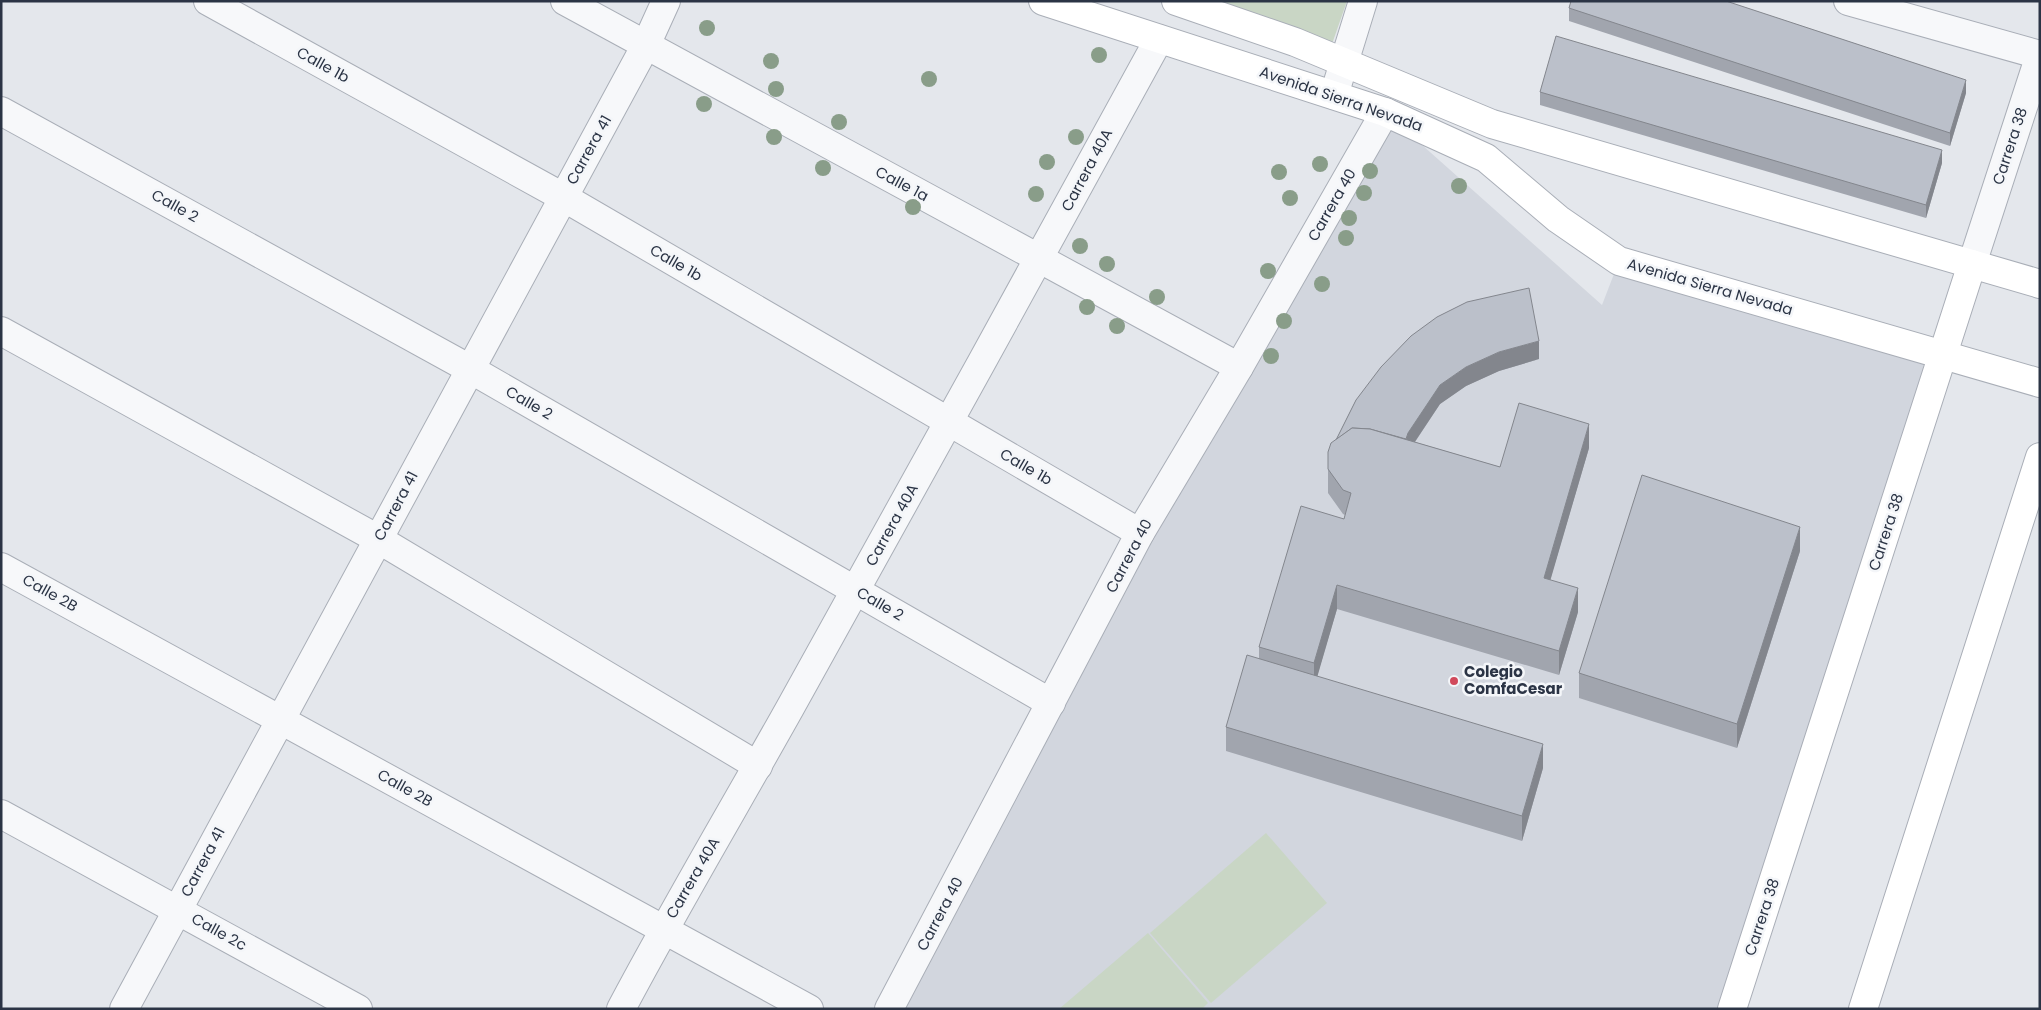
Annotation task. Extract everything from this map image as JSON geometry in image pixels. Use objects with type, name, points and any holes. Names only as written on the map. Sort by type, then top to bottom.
[{"type":"main road","name":"Avenida Sierra Nevada","points":[[1043,1],[1386,112],[1486,158],[1558,219],[1619,261],[2040,383]]},
{"type":"main road","name":"Avenida Sierra Nevada","points":[[1176,1],[1295,42],[1492,124],[2040,284]]},
{"type":"main road","name":"Carrera 38","points":[[1732,1009],[1972,264]]},
{"type":"main road","points":[[1863,1009],[2040,457]]},
{"type":"street","name":"Calle 1b","points":[[208,1],[563,197],[1140,533]]},
{"type":"street","name":"Calle 1a","points":[[565,1],[1239,367]]},
{"type":"street","name":"Carrera 41","points":[[124,1009],[646,45],[666,1]]},
{"type":"street","points":[[1334,95],[1363,1]]},
{"type":"street","points":[[1848,1],[2040,55]]},
{"type":"street","name":"Carrera 40A","points":[[621,1009],[663,929],[758,766],[1040,259],[1158,39]]},
{"type":"street","name":"Carrera 38","points":[[1972,264],[2040,55]]},
{"type":"street","name":"Calle 2","points":[[1,111],[470,369],[1051,703]]},
{"type":"street","name":"Carrera 40","points":[[889,1009],[1140,533],[1239,367],[1386,112]]},
{"type":"street","points":[[1,331],[378,539],[758,766]]},
{"type":"street","name":"Calle 2B","points":[[1,567],[809,1009]]},
{"type":"street","name":"Calle 2c","points":[[1,814],[358,1009]]},
{"type":"shaded area","name":"Colegio ComfaCesar","points":[[1385,112],[1602,305],[1619,261],[1943,354],[1733,1009],[890,1009]]},
{"type":"green space","points":[[1213,1],[1347,1],[1332,44]]},
{"type":"green space","points":[[1266,833],[1327,903],[1211,1003],[1150,933]]},
{"type":"green space","points":[[1148,933],[1208,1003],[1202,1009],[1059,1009]]},
{"type":"building","points":[[1571,1],[1726,1],[1966,80],[1950,133],[1569,8]]},
{"type":"building","points":[[1556,36],[1942,150],[1926,205],[1540,92]]},
{"type":"building","points":[[1529,288],[1539,341],[1499,352],[1466,367],[1440,385],[1408,433],[1406,439],[1370,429],[1352,428],[1336,440],[1356,400],[1381,367],[1411,336],[1437,317],[1467,302]]},
{"type":"building","points":[[1519,403],[1589,424],[1544,578],[1578,588],[1559,651],[1337,585],[1314,663],[1259,647],[1301,506],[1344,519],[1351,493],[1343,490],[1328,469],[1328,452],[1331,443],[1352,428],[1370,429],[1500,467]]},
{"type":"building","points":[[1642,475],[1800,527],[1737,724],[1579,673]]},
{"type":"building","points":[[1247,655],[1543,744],[1522,816],[1226,727]]},
{"type":"place","name":"Colegio ComfaCesar","points":[[1454,681]]}]
